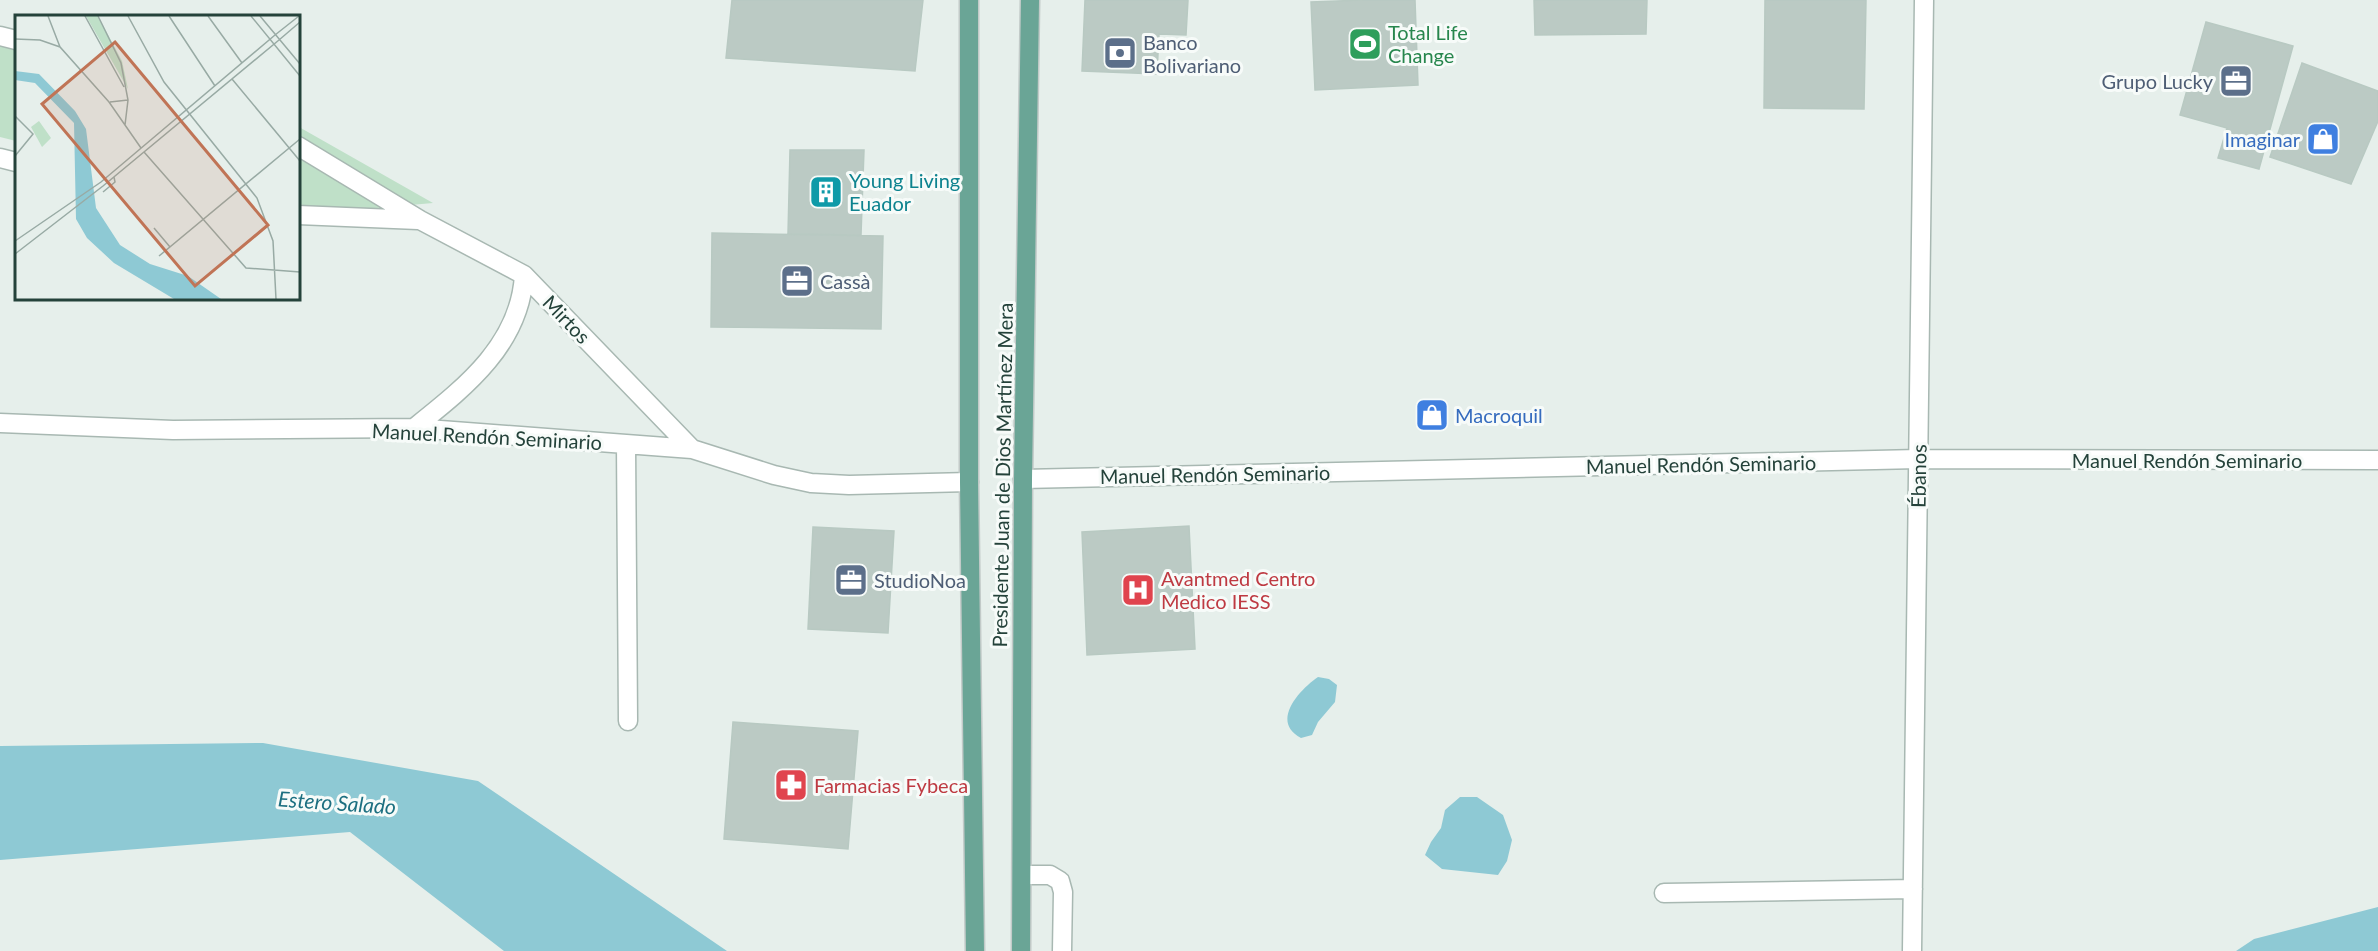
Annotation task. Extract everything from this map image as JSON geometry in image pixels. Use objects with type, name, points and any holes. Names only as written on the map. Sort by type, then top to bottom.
[{"type":"main road","name":"Presidente Juan de Dios Martínez Mera","points":[[969,0],[969,482],[975,951]]},
{"type":"main road","name":"Presidente Juan de Dios Martínez Mera","points":[[1021,951],[1023,478],[1030,0]]},
{"type":"street","name":"Ébanos","points":[[1912,951],[1924,0]]},
{"type":"street","points":[[0,36],[15,40]]},
{"type":"street","name":"Mirtos","points":[[300,147],[420,220],[524,275],[692,449]]},
{"type":"street","points":[[0,158],[15,162]]},
{"type":"street","name":"Mirtos","points":[[300,215],[420,220]]},
{"type":"street","points":[[414,429],[457,394],[489,361],[515,318],[523,294],[524,275]]},
{"type":"street","name":"Manuel Rendón Seminario","points":[[0,423],[172,430],[414,429],[692,449],[774,475],[811,483],[849,485],[969,482]]},
{"type":"street","points":[[626,444],[628,721]]},
{"type":"street","name":"Manuel Rendón Seminario","points":[[1023,478],[1918,459],[2378,460]]},
{"type":"street","points":[[1022,875],[1050,875],[1060,881],[1063,892],[1062,951]]},
{"type":"street","points":[[1664,893],[1913,889]]},
{"type":"green space","points":[[0,27],[15,31],[15,141],[0,137]]},
{"type":"green space","points":[[300,128],[433,203],[332,212],[300,204]]},
{"type":"water","points":[[1318,677],[1329,679],[1337,685],[1335,702],[1318,722],[1312,735],[1301,738],[1292,731],[1288,724],[1288,715],[1296,698]]},
{"type":"water","name":"Estero Salado","points":[[263,743],[478,781],[727,951],[504,951],[350,832],[0,860],[0,746]]},
{"type":"water","points":[[1460,797],[1477,797],[1503,815],[1512,840],[1507,861],[1498,875],[1442,869],[1425,855],[1441,828],[1445,810]]},
{"type":"water","points":[[2378,907],[2378,951],[2236,951],[2254,939]]},
{"type":"building","points":[[732,0],[923,0],[915,71],[726,58]]},
{"type":"building","name":"Banco Bolivariano","points":[[1085,0],[1188,0],[1186,35],[1159,34],[1157,74],[1082,71]]},
{"type":"building","name":"Total Life Change","points":[[1415,0],[1418,85],[1315,90],[1311,2]]},
{"type":"building","points":[[1534,0],[1647,0],[1646,34],[1535,35]]},
{"type":"building","points":[[1765,0],[1866,0],[1864,109],[1764,108]]},
{"type":"building","name":"Grupo Lucky","points":[[2206,22],[2293,46],[2259,169],[2218,158],[2227,128],[2180,115]]},
{"type":"building","name":"Imaginar","points":[[2302,63],[2378,91],[2378,121],[2351,184],[2270,157]]},
{"type":"building","name":"Young Living Euador","points":[[790,150],[864,150],[861,235],[788,234]]},
{"type":"building","name":"Cassà","points":[[712,233],[883,236],[881,329],[711,327]]},
{"type":"building","name":"Avantmed Centro Medico IESS","points":[[1189,526],[1195,649],[1087,655],[1082,532]]},
{"type":"building","name":"StudioNoa","points":[[813,527],[894,531],[888,633],[808,629]]},
{"type":"building","name":"Farmacias Fybeca","points":[[733,722],[858,731],[848,849],[724,839]]},
{"type":"place","name":"Total Life Change","points":[[1365,44]]},
{"type":"place","name":"Banco Bolivariano","points":[[1120,53]]},
{"type":"place","name":"Grupo Lucky","points":[[2236,81]]},
{"type":"place","name":"Imaginar","points":[[2323,139]]},
{"type":"place","name":"Young Living Euador","points":[[826,192]]},
{"type":"place","name":"Cassà","points":[[797,281]]},
{"type":"place","name":"Macroquil","points":[[1432,415]]},
{"type":"place","name":"StudioNoa","points":[[851,580]]},
{"type":"place","name":"Avantmed Centro Medico IESS","points":[[1138,590]]},
{"type":"place","name":"Farmacias Fybeca","points":[[791,785]]}]
